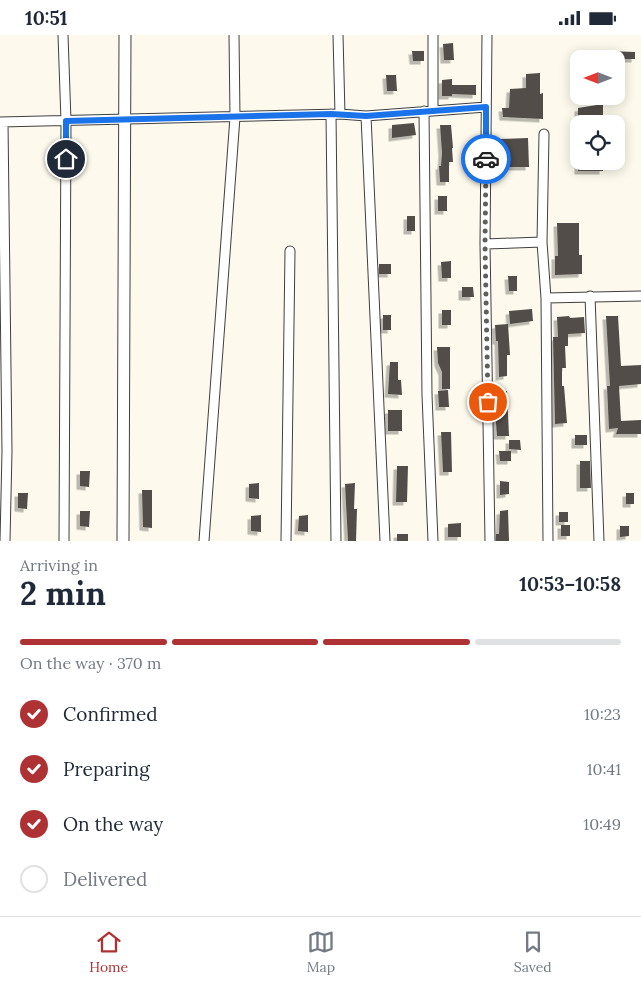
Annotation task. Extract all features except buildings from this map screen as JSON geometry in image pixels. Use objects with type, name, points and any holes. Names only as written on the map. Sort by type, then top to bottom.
[{"type":"street","points":[[63,35],[66,121],[64,541]]},
{"type":"street","points":[[123,541],[125,35]]},
{"type":"street","points":[[204,541],[235,117],[234,35]]},
{"type":"street","points":[[336,541],[335,114],[338,35]]},
{"type":"street","points":[[433,35],[429,111],[427,395],[433,541]]},
{"type":"street","points":[[487,35],[485,244],[490,541]]},
{"type":"street","points":[[5,541],[7,451],[2,122],[335,114],[366,116],[486,107]]},
{"type":"street","points":[[366,116],[385,541]]},
{"type":"street","points":[[544,134],[542,242],[546,298],[548,541]]},
{"type":"street","points":[[485,244],[542,242]]},
{"type":"street","points":[[286,541],[290,251]]},
{"type":"street","points":[[546,298],[590,296],[641,297]]},
{"type":"street","points":[[590,296],[600,541]]},
{"type":"way so far","points":[[486,159],[485,244],[488,402]]},
{"type":"route","points":[[66,159],[66,121],[331,114],[366,116],[486,107],[486,159]]}]
